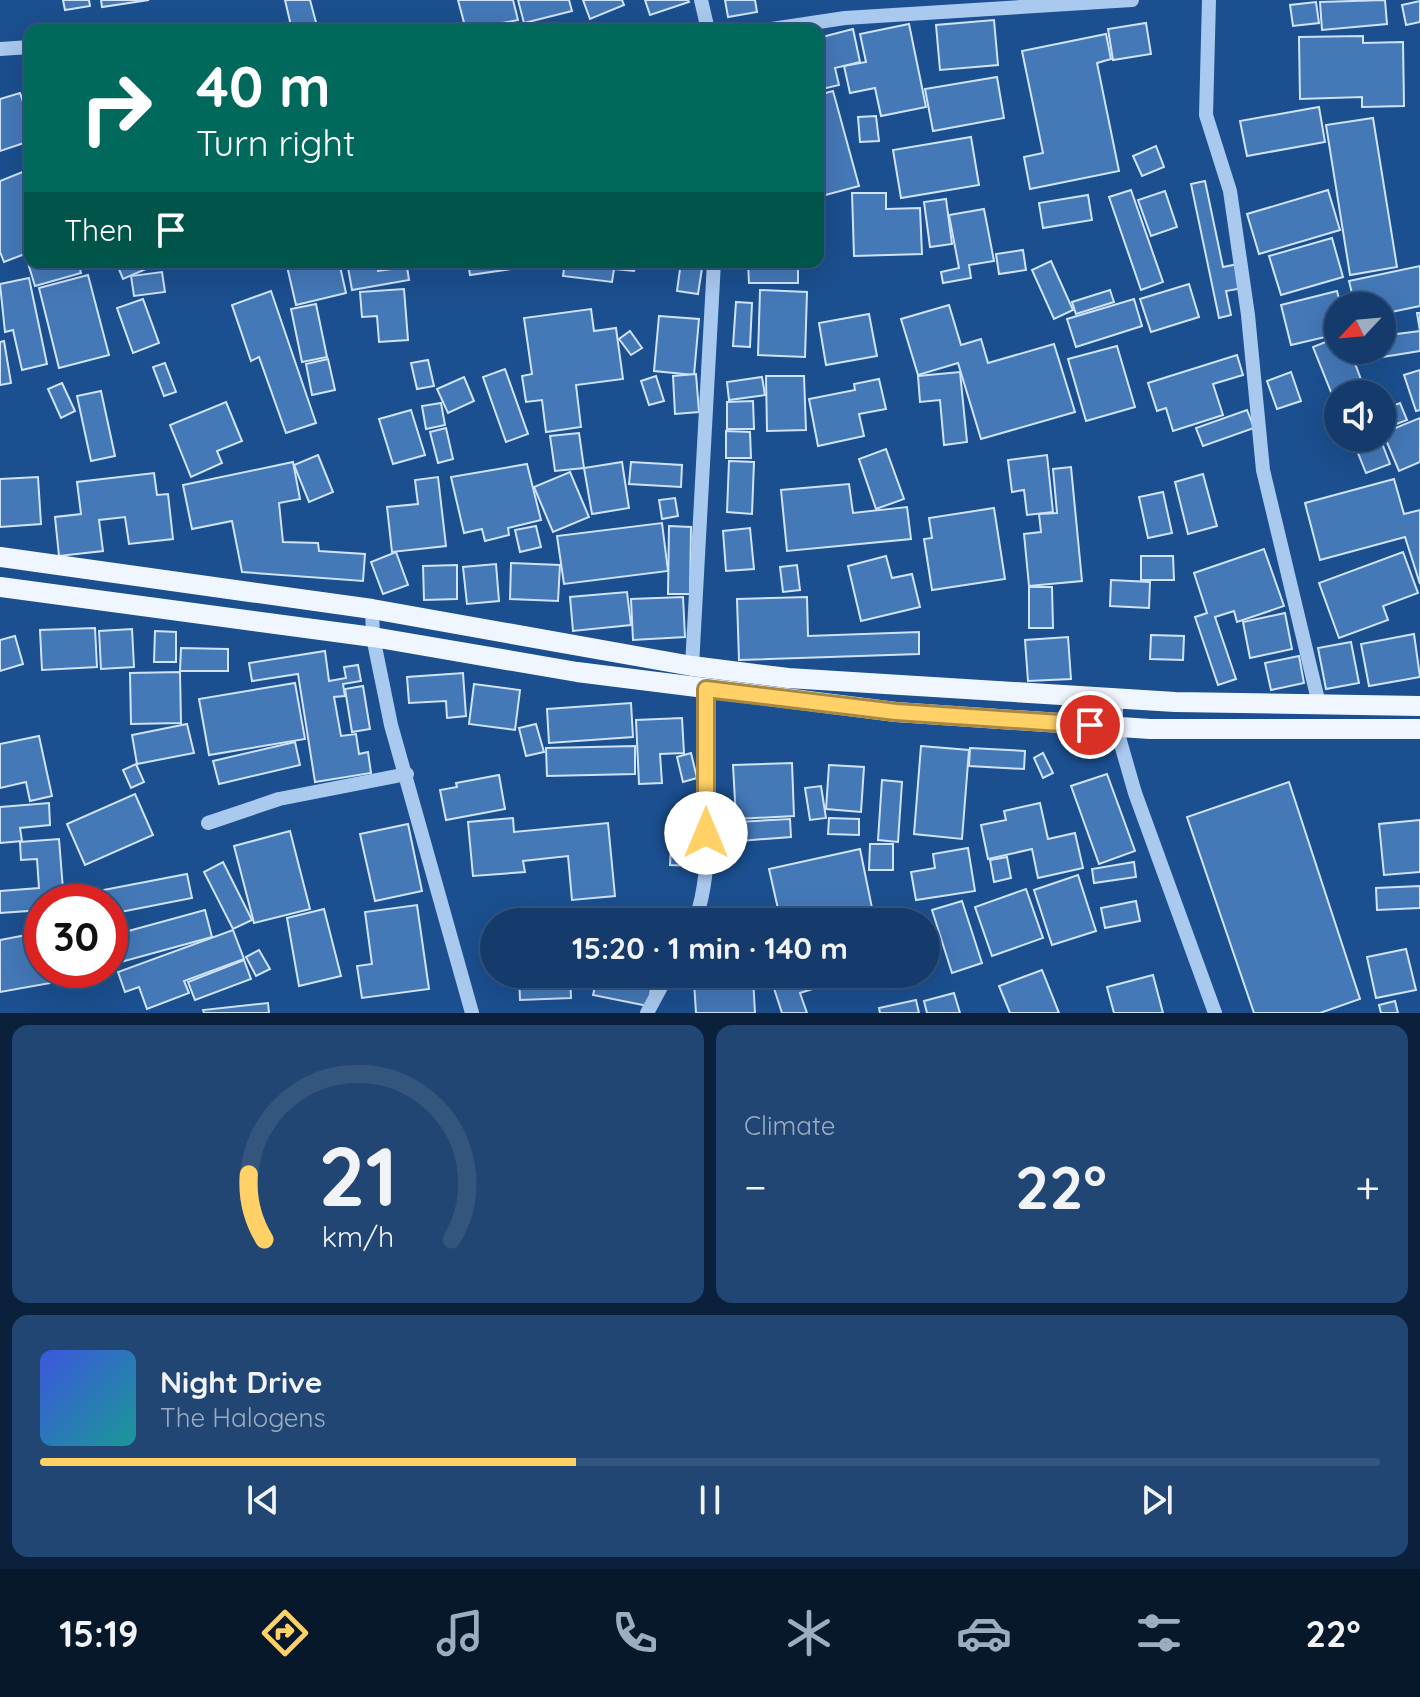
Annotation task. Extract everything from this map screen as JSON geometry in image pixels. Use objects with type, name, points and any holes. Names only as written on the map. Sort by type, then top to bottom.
[{"type":"main road","points":[[0,557],[372,609],[692,666],[788,678],[1116,698],[1420,706]]},
{"type":"main road","points":[[0,587],[373,637],[577,672],[896,712],[1116,727],[1420,729]]},
{"type":"street","points":[[701,0],[707,24]]},
{"type":"street","points":[[805,24],[845,18],[1132,0]]},
{"type":"street","points":[[1209,0],[1206,115],[1230,191],[1248,315],[1263,470],[1319,704]]},
{"type":"street","points":[[0,49],[24,47]]},
{"type":"street","points":[[692,666],[714,268]]},
{"type":"street","points":[[372,609],[373,637],[388,709],[472,1013]]},
{"type":"street","points":[[700,908],[706,862],[706,689]]},
{"type":"street","points":[[1116,698],[1116,727],[1135,793],[1215,1013]]},
{"type":"street","points":[[208,823],[279,799],[407,774]]},
{"type":"street","points":[[647,1013],[660,988]]},
{"type":"building","points":[[63,0],[89,0],[90,6],[65,10]]},
{"type":"building","points":[[101,0],[149,0],[102,7]]},
{"type":"building","points":[[285,0],[310,0],[316,24],[291,24]]},
{"type":"building","points":[[458,0],[513,0],[518,20],[497,24],[464,24]]},
{"type":"building","points":[[518,0],[569,0],[572,11],[524,23]]},
{"type":"building","points":[[583,0],[622,0],[624,5],[590,19]]},
{"type":"building","points":[[645,0],[688,0],[689,2],[650,15]]},
{"type":"building","points":[[725,0],[755,0],[757,12],[728,17]]},
{"type":"building","points":[[1385,0],[1387,24],[1322,30],[1320,2]]},
{"type":"building","points":[[1420,1],[1420,22],[1406,25],[1402,5]]},
{"type":"building","points":[[1316,2],[1319,23],[1293,26],[1290,5]]},
{"type":"building","points":[[994,20],[998,65],[940,70],[936,25]]},
{"type":"building","points":[[1146,23],[1151,54],[1113,60],[1108,29]]},
{"type":"building","points":[[909,24],[926,107],[881,116],[875,88],[850,93],[844,66],[866,62],[860,34]]},
{"type":"building","points":[[853,29],[860,62],[835,68],[839,85],[824,89],[824,36]]},
{"type":"building","points":[[1106,34],[1111,59],[1097,63],[1119,171],[1030,189],[1024,157],[1043,153],[1022,51]]},
{"type":"building","points":[[1363,36],[1363,43],[1403,42],[1404,106],[1362,107],[1362,97],[1300,99],[1299,37]]},
{"type":"building","points":[[997,77],[1004,118],[933,131],[925,89]]},
{"type":"building","points":[[833,91],[859,186],[824,195],[825,167],[824,93]]},
{"type":"building","points":[[20,93],[24,105],[24,143],[0,151],[0,99]]},
{"type":"building","points":[[1319,107],[1325,142],[1247,156],[1240,121]]},
{"type":"building","points":[[876,116],[879,141],[860,142],[858,117]]},
{"type":"building","points":[[1373,118],[1397,267],[1350,275],[1326,125]]},
{"type":"building","points":[[971,137],[979,185],[901,198],[893,150]]},
{"type":"building","points":[[1156,146],[1164,167],[1142,176],[1133,156]]},
{"type":"building","points":[[24,171],[24,254],[4,262],[0,252],[0,181]]},
{"type":"building","points":[[1205,181],[1223,267],[1238,264],[1243,288],[1226,291],[1231,315],[1219,318],[1191,184]]},
{"type":"building","points":[[1131,190],[1163,282],[1141,290],[1109,197]]},
{"type":"building","points":[[1328,190],[1340,230],[1259,254],[1247,214]]},
{"type":"building","points":[[1165,191],[1177,227],[1151,236],[1138,200]]},
{"type":"building","points":[[852,193],[886,193],[886,209],[920,208],[922,254],[854,256]]},
{"type":"building","points":[[1088,195],[1092,220],[1043,228],[1039,203]]},
{"type":"building","points":[[946,199],[952,244],[930,247],[924,202]]},
{"type":"building","points":[[984,209],[994,261],[969,265],[971,278],[943,283],[941,272],[959,268],[949,215]]},
{"type":"building","points":[[1332,238],[1343,277],[1281,295],[1269,256]]},
{"type":"building","points":[[1023,250],[1026,270],[999,274],[996,254]]},
{"type":"building","points":[[1051,261],[1073,310],[1054,319],[1032,270]]},
{"type":"building","points":[[1420,266],[1420,306],[1396,311],[1396,292],[1352,292],[1349,281]]},
{"type":"building","points":[[29,268],[80,268],[81,273],[35,286]]},
{"type":"building","points":[[118,268],[148,268],[123,279]]},
{"type":"building","points":[[287,268],[340,268],[346,293],[296,305]]},
{"type":"building","points":[[348,268],[377,268],[378,271],[407,268],[409,280],[352,290]]},
{"type":"building","points":[[469,268],[519,268],[470,275]]},
{"type":"building","points":[[564,268],[635,268],[634,271],[614,269],[612,282],[563,276]]},
{"type":"building","points":[[680,268],[702,268],[698,294],[677,291]]},
{"type":"building","points":[[748,268],[798,268],[798,283],[749,283]]},
{"type":"building","points":[[162,272],[165,292],[134,296],[131,276]]},
{"type":"building","points":[[88,275],[109,355],[59,368],[39,288]]},
{"type":"building","points":[[29,278],[47,364],[22,370],[13,330],[5,332],[0,284]]},
{"type":"building","points":[[1189,284],[1199,317],[1151,332],[1140,299]]},
{"type":"building","points":[[404,289],[408,340],[379,342],[377,316],[362,317],[360,292]]},
{"type":"building","points":[[760,290],[807,292],[805,357],[758,355]]},
{"type":"building","points":[[1110,290],[1114,302],[1076,314],[1072,302]]},
{"type":"building","points":[[271,291],[316,423],[286,433],[259,357],[251,361],[232,305]]},
{"type":"building","points":[[1324,294],[1324,337],[1291,345],[1281,305]]},
{"type":"building","points":[[143,299],[159,343],[133,353],[117,308]]},
{"type":"building","points":[[1134,299],[1142,326],[1076,347],[1067,319]]},
{"type":"building","points":[[736,302],[752,303],[750,347],[733,346]]},
{"type":"building","points":[[316,304],[327,357],[302,362],[291,309]]},
{"type":"building","points":[[949,305],[961,345],[981,339],[988,363],[1054,344],[1075,412],[981,439],[958,363],[918,375],[901,319]]},
{"type":"building","points":[[591,309],[594,331],[616,328],[623,379],[576,385],[581,427],[546,432],[542,400],[526,402],[522,376],[532,374],[524,318]]},
{"type":"building","points":[[869,314],[877,356],[826,365],[819,323]]},
{"type":"building","points":[[659,316],[699,319],[694,375],[654,371]]},
{"type":"building","points":[[630,331],[642,348],[631,355],[619,339]]},
{"type":"building","points":[[1420,331],[1420,351],[1396,355],[1396,334]]},
{"type":"building","points":[[4,341],[11,383],[0,385],[0,342]]},
{"type":"building","points":[[1324,343],[1324,364],[1355,364],[1361,380],[1326,380],[1313,347]]},
{"type":"building","points":[[1117,346],[1135,407],[1086,421],[1068,359]]},
{"type":"building","points":[[1237,355],[1243,375],[1213,384],[1223,415],[1173,431],[1166,408],[1157,411],[1148,383]]},
{"type":"building","points":[[328,359],[335,390],[312,395],[306,364]]},
{"type":"building","points":[[428,360],[434,386],[417,389],[411,363]]},
{"type":"building","points":[[165,363],[176,392],[164,396],[153,367]]},
{"type":"building","points":[[505,369],[528,434],[506,442],[483,377]]},
{"type":"building","points":[[1420,370],[1420,410],[1416,411],[1404,375]]},
{"type":"building","points":[[960,372],[967,442],[944,445],[940,400],[920,402],[918,376]]},
{"type":"building","points":[[1291,372],[1301,401],[1277,409],[1267,381]]},
{"type":"building","points":[[696,374],[699,412],[675,414],[673,376]]},
{"type":"building","points":[[656,376],[664,401],[649,405],[641,381]]},
{"type":"building","points":[[766,376],[804,376],[806,430],[767,431]]},
{"type":"building","points":[[464,377],[474,401],[448,413],[437,389]]},
{"type":"building","points":[[762,377],[765,395],[729,400],[727,382]]},
{"type":"building","points":[[879,379],[886,409],[859,414],[864,436],[818,446],[809,399],[855,390],[854,384]]},
{"type":"building","points":[[62,383],[75,411],[61,418],[48,389]]},
{"type":"building","points":[[101,391],[115,456],[91,461],[77,396]]},
{"type":"building","points":[[753,401],[754,429],[727,429],[727,402]]},
{"type":"building","points":[[226,402],[242,441],[217,451],[222,463],[191,477],[170,425]]},
{"type":"building","points":[[441,403],[445,425],[426,429],[422,406]]},
{"type":"building","points":[[1400,403],[1407,420],[1396,424],[1396,405]]},
{"type":"building","points":[[411,410],[425,455],[393,464],[379,419]]},
{"type":"building","points":[[1247,410],[1254,428],[1203,446],[1196,428]]},
{"type":"building","points":[[1420,418],[1420,462],[1399,471],[1391,452],[1396,452],[1396,428]]},
{"type":"building","points":[[446,428],[453,459],[438,463],[430,432]]},
{"type":"building","points":[[726,431],[750,432],[751,458],[726,458]]},
{"type":"building","points":[[579,433],[584,468],[555,471],[550,436]]},
{"type":"building","points":[[886,449],[904,499],[876,509],[859,459]]},
{"type":"building","points":[[1358,452],[1385,452],[1390,464],[1366,473]]},
{"type":"building","points":[[318,455],[333,492],[309,502],[294,465]]},
{"type":"building","points":[[1047,455],[1053,512],[1027,515],[1024,490],[1012,492],[1008,460]]},
{"type":"building","points":[[729,461],[754,462],[752,514],[727,512]]},
{"type":"building","points":[[293,462],[300,499],[279,503],[283,542],[318,543],[319,551],[365,554],[363,581],[242,572],[232,521],[192,529],[183,485]]},
{"type":"building","points":[[622,462],[629,508],[592,514],[584,468]]},
{"type":"building","points":[[631,462],[682,465],[681,487],[629,484]]},
{"type":"building","points":[[527,464],[541,520],[508,528],[509,535],[485,541],[482,529],[464,533],[451,477]]},
{"type":"building","points":[[1071,467],[1082,581],[1029,586],[1024,534],[1041,532],[1039,514],[1057,513],[1053,469]]},
{"type":"building","points":[[570,472],[589,517],[553,532],[534,487]]},
{"type":"building","points":[[154,473],[157,495],[168,494],[173,539],[129,544],[125,517],[99,520],[103,551],[59,556],[55,517],[81,514],[77,482]]},
{"type":"building","points":[[1203,474],[1217,526],[1188,534],[1175,482]]},
{"type":"building","points":[[38,477],[41,524],[0,527],[0,479]]},
{"type":"building","points":[[438,477],[446,546],[392,552],[387,507],[418,504],[415,480]]},
{"type":"building","points":[[1394,479],[1404,514],[1420,510],[1420,584],[1405,537],[1320,560],[1305,503]]},
{"type":"building","points":[[849,484],[853,513],[907,507],[911,539],[787,551],[781,490]]},
{"type":"building","points":[[1163,492],[1172,533],[1148,538],[1139,497]]},
{"type":"building","points":[[675,498],[678,516],[662,519],[659,500]]},
{"type":"building","points":[[994,508],[1005,579],[932,590],[924,539],[932,538],[929,518]]},
{"type":"building","points":[[662,523],[668,571],[564,584],[557,536]]},
{"type":"building","points":[[536,526],[541,547],[520,552],[515,530]]},
{"type":"building","points":[[669,526],[691,527],[690,594],[668,594]]},
{"type":"building","points":[[750,528],[754,569],[726,571],[723,531]]},
{"type":"building","points":[[1264,549],[1284,606],[1237,622],[1234,611],[1215,617],[1236,679],[1218,685],[1195,617],[1207,613],[1194,573]]},
{"type":"building","points":[[396,552],[408,585],[383,594],[371,562]]},
{"type":"building","points":[[1403,552],[1418,593],[1383,606],[1388,620],[1339,638],[1319,583]]},
{"type":"building","points":[[886,556],[892,578],[912,574],[920,607],[861,621],[848,566]]},
{"type":"building","points":[[1141,556],[1173,556],[1174,580],[1141,580]]},
{"type":"building","points":[[511,563],[560,565],[558,601],[510,599]]},
{"type":"building","points":[[496,564],[499,601],[467,604],[463,567]]},
{"type":"building","points":[[457,565],[457,599],[424,600],[423,566]]},
{"type":"building","points":[[797,565],[800,590],[783,592],[780,567]]},
{"type":"building","points":[[1111,580],[1150,582],[1149,608],[1110,606]]},
{"type":"building","points":[[1029,587],[1052,587],[1053,628],[1029,628]]},
{"type":"building","points":[[627,592],[631,625],[573,631],[570,597]]},
{"type":"building","points":[[683,597],[685,637],[633,640],[631,599]]},
{"type":"building","points":[[807,597],[808,636],[919,632],[919,654],[739,660],[737,599]]},
{"type":"building","points":[[1285,613],[1292,649],[1250,658],[1243,622]]},
{"type":"building","points":[[95,628],[97,667],[42,670],[40,630]]},
{"type":"building","points":[[132,629],[134,667],[101,669],[99,631]]},
{"type":"building","points":[[155,631],[176,632],[176,662],[154,662]]},
{"type":"building","points":[[1414,634],[1420,677],[1369,686],[1361,644]]},
{"type":"building","points":[[1151,635],[1184,636],[1183,660],[1150,659]]},
{"type":"building","points":[[15,636],[23,664],[0,671],[0,640]]},
{"type":"building","points":[[1068,637],[1071,679],[1028,681],[1025,640]]},
{"type":"building","points":[[1351,642],[1359,683],[1326,689],[1318,648]]},
{"type":"building","points":[[181,648],[228,649],[228,671],[180,671]]},
{"type":"building","points":[[325,651],[329,681],[346,678],[344,667],[358,665],[361,681],[343,684],[345,696],[334,697],[341,736],[356,734],[359,754],[368,752],[371,773],[315,782],[298,674],[252,681],[249,663]]},
{"type":"building","points":[[1299,656],[1304,683],[1271,690],[1265,663]]},
{"type":"building","points":[[180,672],[181,723],[131,724],[130,673]]},
{"type":"building","points":[[463,673],[466,716],[447,718],[446,701],[409,703],[407,677]]},
{"type":"building","points":[[295,683],[305,739],[209,755],[199,699]]},
{"type":"building","points":[[474,684],[520,690],[515,730],[469,724]]},
{"type":"building","points":[[363,686],[370,729],[352,732],[345,689]]},
{"type":"building","points":[[631,703],[633,737],[549,743],[547,709]]},
{"type":"building","points":[[682,718],[684,753],[660,754],[662,783],[639,784],[636,720]]},
{"type":"building","points":[[187,724],[194,753],[137,764],[132,735]]},
{"type":"building","points":[[536,724],[544,752],[526,756],[519,728]]},
{"type":"building","points":[[39,736],[52,796],[30,801],[26,782],[0,788],[0,744]]},
{"type":"building","points":[[295,742],[300,765],[219,784],[213,761]]},
{"type":"building","points":[[635,746],[635,774],[547,776],[546,748]]},
{"type":"building","points":[[921,746],[969,750],[962,839],[914,834]]},
{"type":"building","points":[[970,748],[1025,751],[1024,769],[969,766]]},
{"type":"building","points":[[691,753],[697,778],[683,782],[677,757]]},
{"type":"building","points":[[1043,753],[1053,773],[1043,778],[1034,758]]},
{"type":"building","points":[[792,763],[794,816],[736,819],[733,765]]},
{"type":"building","points":[[136,764],[144,782],[131,788],[123,770]]},
{"type":"building","points":[[829,765],[864,767],[861,812],[826,809]]},
{"type":"building","points":[[1107,774],[1135,851],[1099,864],[1071,786]]},
{"type":"building","points":[[499,775],[505,809],[446,820],[440,790],[457,787],[456,783]]},
{"type":"building","points":[[882,780],[902,782],[898,842],[878,840]]},
{"type":"building","points":[[1289,782],[1360,999],[1320,1013],[1254,1013],[1187,817]]},
{"type":"building","points":[[821,786],[826,818],[810,820],[805,788]]},
{"type":"building","points":[[135,794],[153,835],[85,865],[67,824]]},
{"type":"building","points":[[49,803],[50,825],[20,828],[22,841],[0,843],[0,807]]},
{"type":"building","points":[[1040,803],[1048,839],[1075,833],[1083,868],[1038,878],[1032,849],[988,859],[981,825],[1006,820],[1004,811]]},
{"type":"building","points":[[513,818],[514,832],[608,823],[615,896],[572,900],[568,856],[523,861],[525,872],[473,876],[468,822]]},
{"type":"building","points":[[829,818],[859,819],[859,835],[828,834]]},
{"type":"building","points":[[790,819],[791,837],[740,841],[738,822]]},
{"type":"building","points":[[1420,820],[1420,872],[1384,875],[1379,824]]},
{"type":"building","points":[[408,824],[422,891],[375,901],[360,834]]},
{"type":"building","points":[[672,826],[695,827],[693,866],[670,865]]},
{"type":"building","points":[[290,831],[310,909],[254,923],[234,846]]},
{"type":"building","points":[[59,839],[63,884],[39,884],[37,859],[21,860],[20,842]]},
{"type":"building","points":[[870,844],[893,844],[893,870],[869,870]]},
{"type":"building","points":[[968,848],[975,891],[916,900],[911,872],[935,868],[933,854]]},
{"type":"building","points":[[860,849],[872,908],[778,908],[769,869]]},
{"type":"building","points":[[1007,857],[1011,878],[994,882],[990,860]]},
{"type":"building","points":[[223,862],[252,920],[233,929],[204,872]]},
{"type":"building","points":[[1134,862],[1136,877],[1094,883],[1092,869]]},
{"type":"building","points":[[187,874],[192,898],[128,910],[128,885]]},
{"type":"building","points":[[1078,875],[1096,931],[1052,945],[1034,890]]},
{"type":"building","points":[[1420,886],[1420,908],[1377,910],[1376,888]]},
{"type":"building","points":[[24,889],[24,911],[0,913],[0,891]]},
{"type":"building","points":[[1026,889],[1043,938],[992,956],[975,907]]},
{"type":"building","points":[[962,901],[982,963],[952,973],[940,935],[939,908]]},
{"type":"building","points":[[1136,901],[1140,921],[1105,928],[1101,908]]},
{"type":"building","points":[[417,905],[429,989],[362,998],[357,966],[372,964],[365,912]]},
{"type":"building","points":[[324,909],[341,976],[299,986],[287,918]]},
{"type":"building","points":[[205,910],[212,937],[128,960],[128,931]]},
{"type":"building","points":[[233,930],[244,959],[184,981],[189,993],[147,1009],[139,987],[125,992],[124,988],[128,988],[128,968]]},
{"type":"building","points":[[24,935],[24,988],[0,992],[0,940]]},
{"type":"building","points":[[1406,949],[1416,990],[1376,998],[1367,957]]},
{"type":"building","points":[[259,950],[270,969],[256,976],[246,957]]},
{"type":"building","points":[[244,960],[251,979],[195,1000],[188,982]]},
{"type":"building","points":[[1042,970],[1059,1013],[1010,1013],[999,986]]},
{"type":"building","points":[[1153,975],[1163,1013],[1114,1013],[1107,987]]},
{"type":"building","points":[[520,988],[571,988],[571,998],[520,1000]]},
{"type":"building","points":[[595,988],[651,988],[648,1006],[593,995]]},
{"type":"building","points":[[694,988],[754,988],[755,1013],[696,1013]]},
{"type":"building","points":[[774,988],[816,988],[800,993],[807,1013],[782,1013]]},
{"type":"building","points":[[954,993],[960,1013],[927,1013],[924,1001]]},
{"type":"building","points":[[916,1000],[919,1013],[880,1013],[879,1008]]},
{"type":"building","points":[[1395,1001],[1398,1013],[1381,1013],[1379,1005]]},
{"type":"building","points":[[268,1003],[269,1013],[204,1013],[203,1010]]},
{"type":"route","points":[[706,833],[706,689],[896,712],[1090,725]]}]
